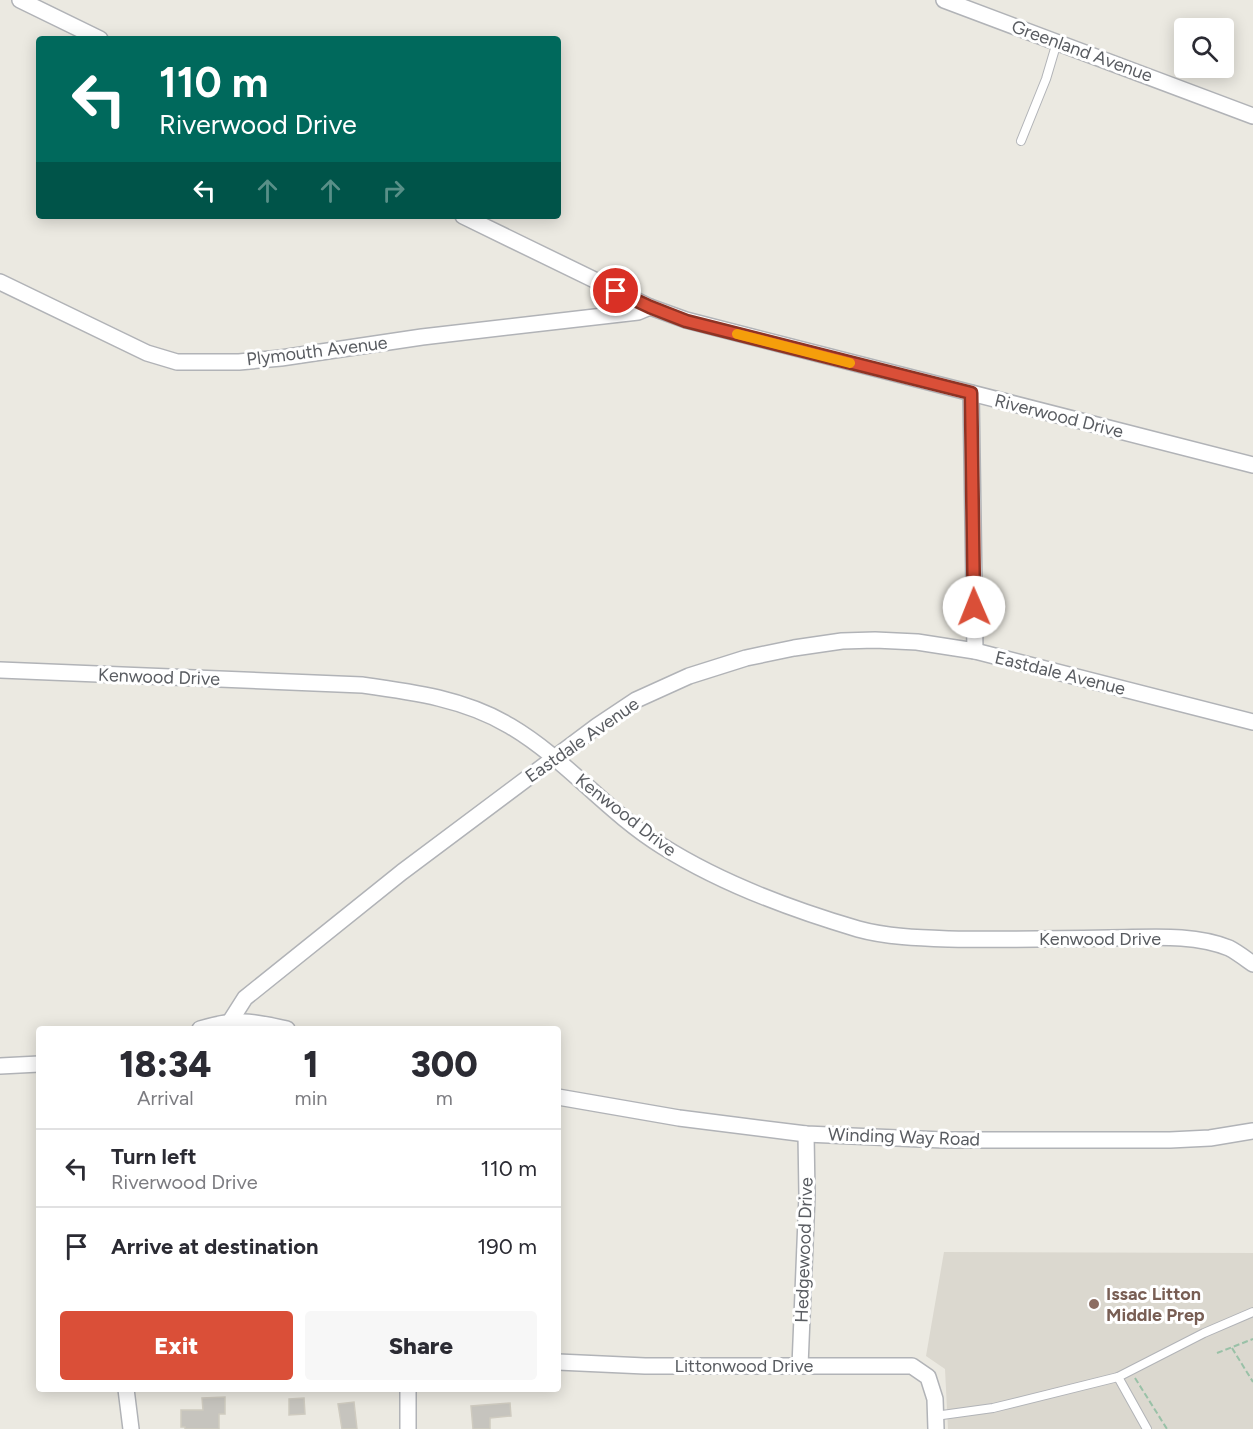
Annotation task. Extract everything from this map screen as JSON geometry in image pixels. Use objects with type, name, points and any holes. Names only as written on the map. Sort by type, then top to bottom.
[{"type":"street","points":[[20,0],[94,36]]},
{"type":"street","name":"Greenland Avenue","points":[[944,0],[1253,116]]},
{"type":"street","name":"Riverwood Drive","points":[[469,219],[650,307],[686,321],[1253,465]]},
{"type":"street","name":"Plymouth Avenue","points":[[0,282],[147,353],[177,362],[200,363],[281,358],[422,337],[638,312],[650,307]]},
{"type":"street","points":[[971,393],[975,651]]},
{"type":"street","name":"Eastdale Avenue","points":[[231,1020],[245,998],[402,872],[554,758],[636,700],[689,676],[746,658],[842,641],[916,642],[975,651],[1253,722]]},
{"type":"street","name":"Kenwood Drive","points":[[0,670],[362,685],[414,692],[463,705],[510,726],[554,758],[620,815],[660,845],[696,866],[752,892],[861,930],[915,937],[964,939],[1162,938],[1199,940],[1229,949],[1253,964]]},
{"type":"street","points":[[210,1026],[231,1020],[274,1026]]},
{"type":"street","points":[[0,1065],[36,1064]]},
{"type":"street","name":"Winding Way Road","points":[[561,1098],[679,1119],[806,1134],[943,1140],[1170,1140],[1210,1138],[1252,1129]]},
{"type":"street","name":"Hedgewood Drive","points":[[800,1366],[807,1196],[806,1134]]},
{"type":"street","name":"Littonwood Drive","points":[[561,1362],[645,1366],[912,1366],[928,1377],[934,1399],[936,1422]]},
{"type":"street","points":[[126,1392],[131,1429]]},
{"type":"street","points":[[408,1392],[408,1429]]},
{"type":"lane","points":[[1021,141],[1046,79],[1057,42]]},
{"type":"lane","points":[[936,1422],[1118,1377],[1204,1333],[1253,1312]]},
{"type":"lane","points":[[1118,1377],[1147,1429]]},
{"type":"path","points":[[1217,1353],[1253,1339]]},
{"type":"path","points":[[1232,1348],[1253,1382]]},
{"type":"path","points":[[1136,1378],[1167,1429]]},
{"type":"shaded area","name":"Issac Litton Middle Prep","points":[[944,1252],[1253,1253],[1253,1429],[948,1429],[945,1369],[926,1356]]},
{"type":"building","points":[[225,1397],[225,1414],[219,1414],[219,1429],[181,1427],[181,1410],[203,1410],[202,1398]]},
{"type":"building","points":[[304,1398],[305,1414],[289,1415],[289,1399]]},
{"type":"building","points":[[354,1402],[357,1429],[342,1429],[338,1404]]},
{"type":"building","points":[[510,1403],[511,1416],[490,1418],[490,1429],[473,1429],[471,1406]]},
{"type":"slow traffic","points":[[737,334],[850,363]]},
{"type":"place","name":"Issac Litton Middle Prep","points":[[1094,1304]]},
{"type":"route","points":[[616,291],[686,321],[971,393],[974,607]]}]
